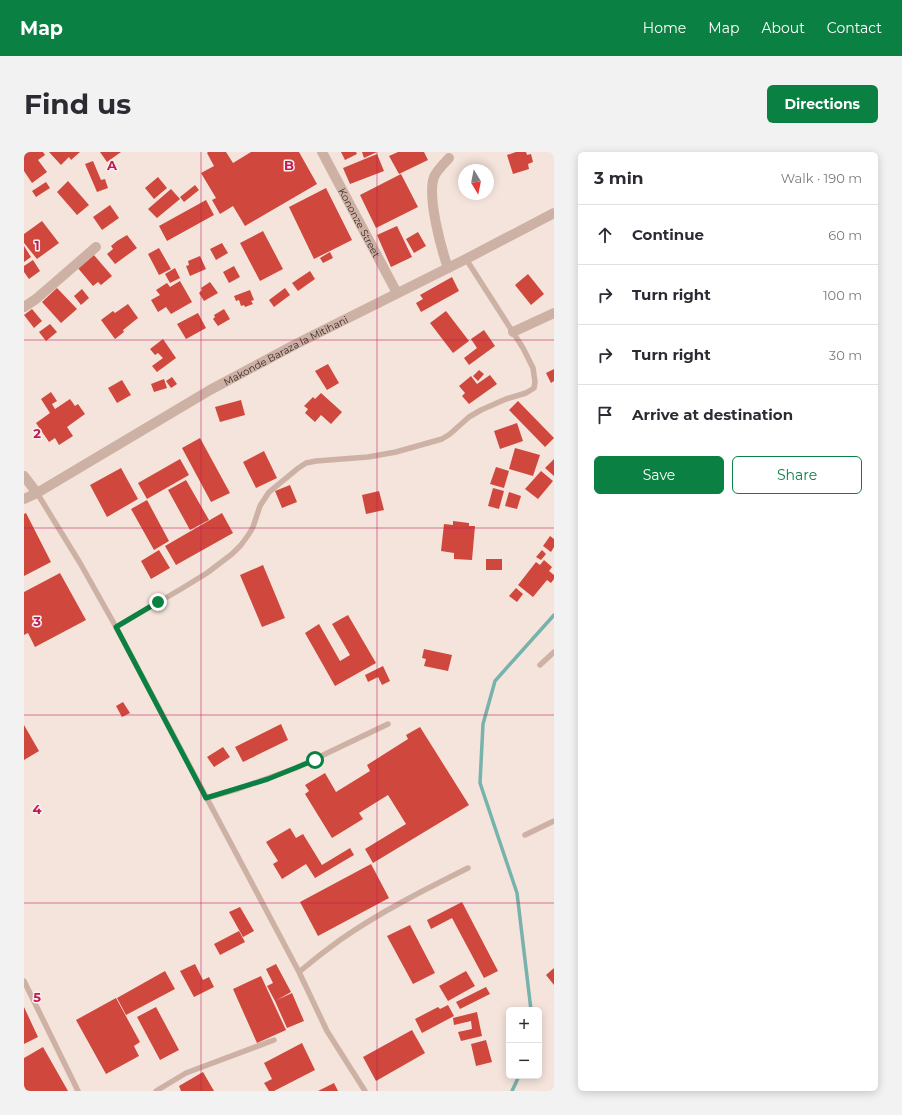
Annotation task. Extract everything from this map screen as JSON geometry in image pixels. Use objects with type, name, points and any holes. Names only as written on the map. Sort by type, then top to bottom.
[{"type":"street","name":"Kononze Street","points":[[322,152],[397,293]]},
{"type":"street","points":[[448,268],[441,248],[432,188],[434,178],[440,168],[450,158]]},
{"type":"street","name":"Makonde Baraza la Mitihani","points":[[24,499],[37,493],[210,390],[298,343],[554,213]]},
{"type":"street","points":[[24,307],[36,300],[96,247]]},
{"type":"street","points":[[513,332],[554,313]]},
{"type":"street","points":[[24,476],[37,493]]},
{"type":"lane","points":[[116,627],[207,573],[232,554],[251,530],[260,506],[269,492],[306,463],[368,457],[396,452],[436,441],[450,434],[481,410],[506,399],[530,391],[534,388],[535,382],[532,368],[523,348],[466,259]]},
{"type":"lane","points":[[37,493],[80,563],[116,627],[299,972],[327,1031],[365,1091]]},
{"type":"lane","points":[[540,665],[554,652]]},
{"type":"lane","points":[[206,798],[253,784],[296,768],[388,724]]},
{"type":"lane","points":[[525,835],[554,821]]},
{"type":"lane","points":[[299,972],[340,940],[388,910],[468,868]]},
{"type":"lane","points":[[24,981],[78,1091]]},
{"type":"lane","points":[[156,1091],[186,1073],[274,1040]]},
{"type":"building","points":[[24,152],[43,152],[45,155],[38,160],[47,172],[32,183],[24,171]]},
{"type":"building","points":[[49,152],[80,152],[71,160],[69,157],[61,165]]},
{"type":"building","points":[[100,152],[121,152],[107,162]]},
{"type":"building","points":[[226,152],[233,163],[251,152],[299,152],[317,184],[245,226],[233,206],[220,214],[212,200],[216,198],[201,173],[214,166],[207,153]]},
{"type":"building","points":[[341,152],[356,152],[357,154],[345,160]]},
{"type":"building","points":[[362,152],[377,152],[364,158]]},
{"type":"building","points":[[398,152],[424,152],[428,160],[399,174],[389,156]]},
{"type":"building","points":[[516,152],[526,152],[527,155],[531,154],[533,162],[528,164],[529,169],[513,174],[507,155]]},
{"type":"building","points":[[377,154],[384,171],[350,184],[343,168]]},
{"type":"building","points":[[93,161],[101,180],[105,179],[108,188],[97,192],[85,164]]},
{"type":"building","points":[[401,174],[418,207],[376,228],[360,195]]},
{"type":"building","points":[[158,177],[167,188],[154,199],[145,188]]},
{"type":"building","points":[[68,181],[89,205],[77,215],[57,192]]},
{"type":"building","points":[[46,182],[50,188],[36,197],[32,191]]},
{"type":"building","points":[[195,185],[199,190],[184,202],[180,197]]},
{"type":"building","points":[[326,188],[352,240],[314,259],[289,207]]},
{"type":"building","points":[[171,189],[180,199],[157,218],[148,209]]},
{"type":"building","points":[[206,200],[214,215],[167,241],[159,226]]},
{"type":"building","points":[[110,205],[119,218],[102,230],[93,217]]},
{"type":"building","points":[[42,221],[59,243],[37,259],[24,243],[24,234]]},
{"type":"building","points":[[397,226],[412,257],[391,267],[377,235]]},
{"type":"building","points":[[263,231],[283,269],[260,281],[240,243]]},
{"type":"building","points":[[418,232],[426,246],[414,253],[406,239]]},
{"type":"building","points":[[127,235],[137,248],[115,264],[107,254],[113,249],[111,246]]},
{"type":"building","points":[[222,243],[228,253],[216,260],[210,249]]},
{"type":"building","points":[[24,246],[31,257],[24,262]]},
{"type":"building","points":[[159,248],[171,269],[159,275],[148,254]]},
{"type":"building","points":[[330,252],[333,258],[323,263],[320,258]]},
{"type":"building","points":[[93,254],[112,276],[101,285],[98,282],[93,286],[77,267]]},
{"type":"building","points":[[200,256],[206,269],[190,276],[186,266],[189,265],[188,261]]},
{"type":"building","points":[[33,260],[40,271],[29,279],[24,272],[24,266]]},
{"type":"building","points":[[234,266],[240,277],[229,283],[223,272]]},
{"type":"building","points":[[175,268],[180,278],[170,283],[165,274]]},
{"type":"building","points":[[310,271],[315,279],[298,291],[292,283]]},
{"type":"building","points":[[528,274],[544,294],[531,305],[515,285]]},
{"type":"building","points":[[452,277],[459,291],[421,312],[416,303],[423,299],[420,295]]},
{"type":"building","points":[[180,281],[192,302],[171,314],[166,307],[158,312],[151,300],[160,295],[156,290],[167,283],[170,287]]},
{"type":"building","points":[[210,282],[218,293],[204,301],[199,293],[202,290],[201,288]]},
{"type":"building","points":[[57,288],[77,309],[61,323],[42,302]]},
{"type":"building","points":[[285,288],[290,295],[274,307],[269,300]]},
{"type":"building","points":[[82,289],[89,298],[81,305],[74,296]]},
{"type":"building","points":[[250,290],[254,300],[251,301],[253,304],[245,307],[244,305],[241,306],[239,300],[236,301],[234,296]]},
{"type":"building","points":[[128,304],[138,318],[123,330],[124,332],[115,339],[101,320],[113,311],[115,313]]},
{"type":"building","points":[[32,309],[42,321],[34,328],[24,315]]},
{"type":"building","points":[[224,309],[230,319],[218,326],[213,319],[215,317],[214,315]]},
{"type":"building","points":[[446,311],[469,341],[453,353],[430,323]]},
{"type":"building","points":[[198,313],[206,328],[186,339],[177,324]]},
{"type":"building","points":[[50,324],[57,332],[46,341],[39,332]]},
{"type":"building","points":[[484,330],[495,346],[469,365],[464,358],[477,348],[471,339]]},
{"type":"building","points":[[163,339],[176,358],[157,372],[152,366],[163,358],[158,353],[155,355],[150,349]]},
{"type":"building","points":[[328,364],[339,383],[327,390],[315,371]]},
{"type":"building","points":[[554,369],[554,381],[551,383],[546,373]]},
{"type":"building","points":[[479,370],[484,374],[478,381],[473,376]]},
{"type":"building","points":[[490,375],[497,384],[469,404],[462,396],[465,393],[459,386],[471,376],[477,384]]},
{"type":"building","points":[[172,377],[177,384],[171,388],[166,381]]},
{"type":"building","points":[[164,379],[167,388],[154,392],[151,384]]},
{"type":"building","points":[[122,380],[131,395],[117,403],[108,388]]},
{"type":"building","points":[[51,392],[57,401],[52,404],[55,409],[70,399],[75,406],[78,404],[85,414],[67,427],[73,436],[59,445],[55,438],[49,442],[36,423],[50,413],[41,399]]},
{"type":"building","points":[[321,393],[342,412],[331,424],[321,415],[315,422],[305,413],[308,409],[304,406],[313,397],[315,399]]},
{"type":"building","points":[[241,400],[245,415],[220,422],[215,407]]},
{"type":"building","points":[[518,401],[554,438],[545,447],[509,410]]},
{"type":"building","points":[[517,423],[523,441],[500,449],[494,431]]},
{"type":"building","points":[[200,438],[230,493],[211,502],[182,448]]},
{"type":"building","points":[[515,448],[540,455],[533,476],[509,469]]},
{"type":"building","points":[[264,451],[277,478],[256,488],[243,462]]},
{"type":"building","points":[[180,459],[189,475],[147,499],[138,483]]},
{"type":"building","points":[[554,459],[554,476],[545,468]]},
{"type":"building","points":[[496,467],[509,471],[504,488],[490,484]]},
{"type":"building","points":[[121,468],[138,499],[107,517],[90,485]]},
{"type":"building","points":[[541,471],[553,481],[538,499],[525,489]]},
{"type":"building","points":[[186,480],[209,520],[190,530],[168,490]]},
{"type":"building","points":[[290,485],[297,502],[282,508],[275,491]]},
{"type":"building","points":[[493,488],[504,491],[499,509],[488,506]]},
{"type":"building","points":[[379,491],[384,510],[366,514],[362,495]]},
{"type":"building","points":[[509,492],[521,496],[517,509],[505,506]]},
{"type":"building","points":[[147,500],[169,541],[154,550],[131,509]]},
{"type":"building","points":[[26,513],[51,562],[24,576],[24,514]]},
{"type":"building","points":[[222,513],[233,533],[176,565],[165,546]]},
{"type":"building","points":[[453,521],[469,523],[469,526],[475,526],[472,560],[454,559],[454,553],[441,551],[444,524],[453,525]]},
{"type":"building","points":[[550,536],[554,539],[554,547],[551,552],[543,546]]},
{"type":"building","points":[[159,550],[170,568],[151,579],[141,561]]},
{"type":"building","points":[[542,550],[546,554],[541,560],[536,557]]},
{"type":"building","points":[[486,559],[502,559],[502,570],[486,570]]},
{"type":"building","points":[[544,560],[552,567],[549,571],[554,575],[554,579],[551,583],[547,580],[533,597],[518,585],[536,562],[540,565]]},
{"type":"building","points":[[263,565],[285,618],[262,627],[240,575]]},
{"type":"building","points":[[60,573],[86,620],[35,647],[28,633],[24,635],[24,592]]},
{"type":"building","points":[[516,588],[523,594],[517,602],[509,596]]},
{"type":"building","points":[[348,615],[376,663],[335,686],[305,633],[319,624],[340,661],[350,655],[332,624]]},
{"type":"building","points":[[424,649],[452,655],[448,671],[424,666],[426,659],[422,658]]},
{"type":"building","points":[[383,666],[390,681],[382,685],[378,677],[368,682],[365,675]]},
{"type":"building","points":[[123,702],[130,713],[122,717],[116,706]]},
{"type":"building","points":[[281,724],[288,740],[243,762],[235,747]]},
{"type":"building","points":[[24,725],[39,751],[24,760]]},
{"type":"building","points":[[420,727],[469,805],[373,863],[365,849],[406,824],[388,795],[359,813],[363,819],[332,838],[305,794],[309,791],[305,785],[325,773],[336,792],[370,771],[367,765],[408,739],[406,735]]},
{"type":"building","points":[[223,747],[230,757],[214,767],[207,757]]},
{"type":"building","points":[[290,828],[296,838],[303,834],[322,865],[350,848],[354,855],[315,878],[306,864],[282,879],[273,864],[278,861],[266,842]]},
{"type":"building","points":[[371,864],[389,898],[318,936],[300,902]]},
{"type":"building","points":[[462,902],[498,971],[484,978],[452,918],[431,929],[427,920]]},
{"type":"building","points":[[240,907],[254,931],[243,937],[229,912]]},
{"type":"building","points":[[410,925],[435,973],[413,984],[387,936]]},
{"type":"building","points":[[239,931],[245,942],[220,955],[214,944]]},
{"type":"building","points":[[195,964],[203,980],[209,977],[214,987],[194,997],[180,971]]},
{"type":"building","points":[[276,964],[291,992],[277,1000],[292,993],[304,1021],[287,1028],[267,986],[273,983],[266,969]]},
{"type":"building","points":[[554,968],[554,985],[546,975]]},
{"type":"building","points":[[165,971],[175,989],[126,1015],[117,998]]},
{"type":"building","points":[[466,971],[475,986],[448,1001],[439,986]]},
{"type":"building","points":[[261,976],[286,1030],[257,1043],[233,989]]},
{"type":"building","points":[[486,987],[490,994],[460,1009],[456,1002]]},
{"type":"building","points":[[116,998],[140,1042],[134,1046],[139,1056],[106,1074],[76,1020]]},
{"type":"building","points":[[448,1005],[454,1016],[422,1033],[415,1019],[438,1007],[440,1009]]},
{"type":"building","points":[[24,1007],[38,1037],[24,1044]]},
{"type":"building","points":[[156,1007],[179,1050],[160,1060],[137,1017]]},
{"type":"building","points":[[477,1012],[482,1036],[461,1041],[458,1032],[472,1029],[471,1021],[454,1025],[453,1018]]},
{"type":"building","points":[[412,1030],[425,1053],[376,1081],[363,1057]]},
{"type":"building","points":[[486,1040],[492,1062],[476,1066],[471,1044]]},
{"type":"building","points":[[302,1043],[315,1070],[274,1091],[269,1091],[264,1083],[272,1079],[264,1063]]},
{"type":"building","points":[[43,1047],[68,1091],[24,1091],[24,1058]]},
{"type":"building","points":[[203,1072],[214,1091],[181,1091],[179,1086]]},
{"type":"building","points":[[334,1083],[338,1091],[318,1091]]},
{"type":"waterway","points":[[531,1007],[517,893],[480,783],[483,724],[495,681],[554,615]]},
{"type":"waterway","points":[[512,1091],[518,1079]]},
{"type":"route","points":[[158,602],[116,627],[206,798],[268,779],[315,760]]}]
